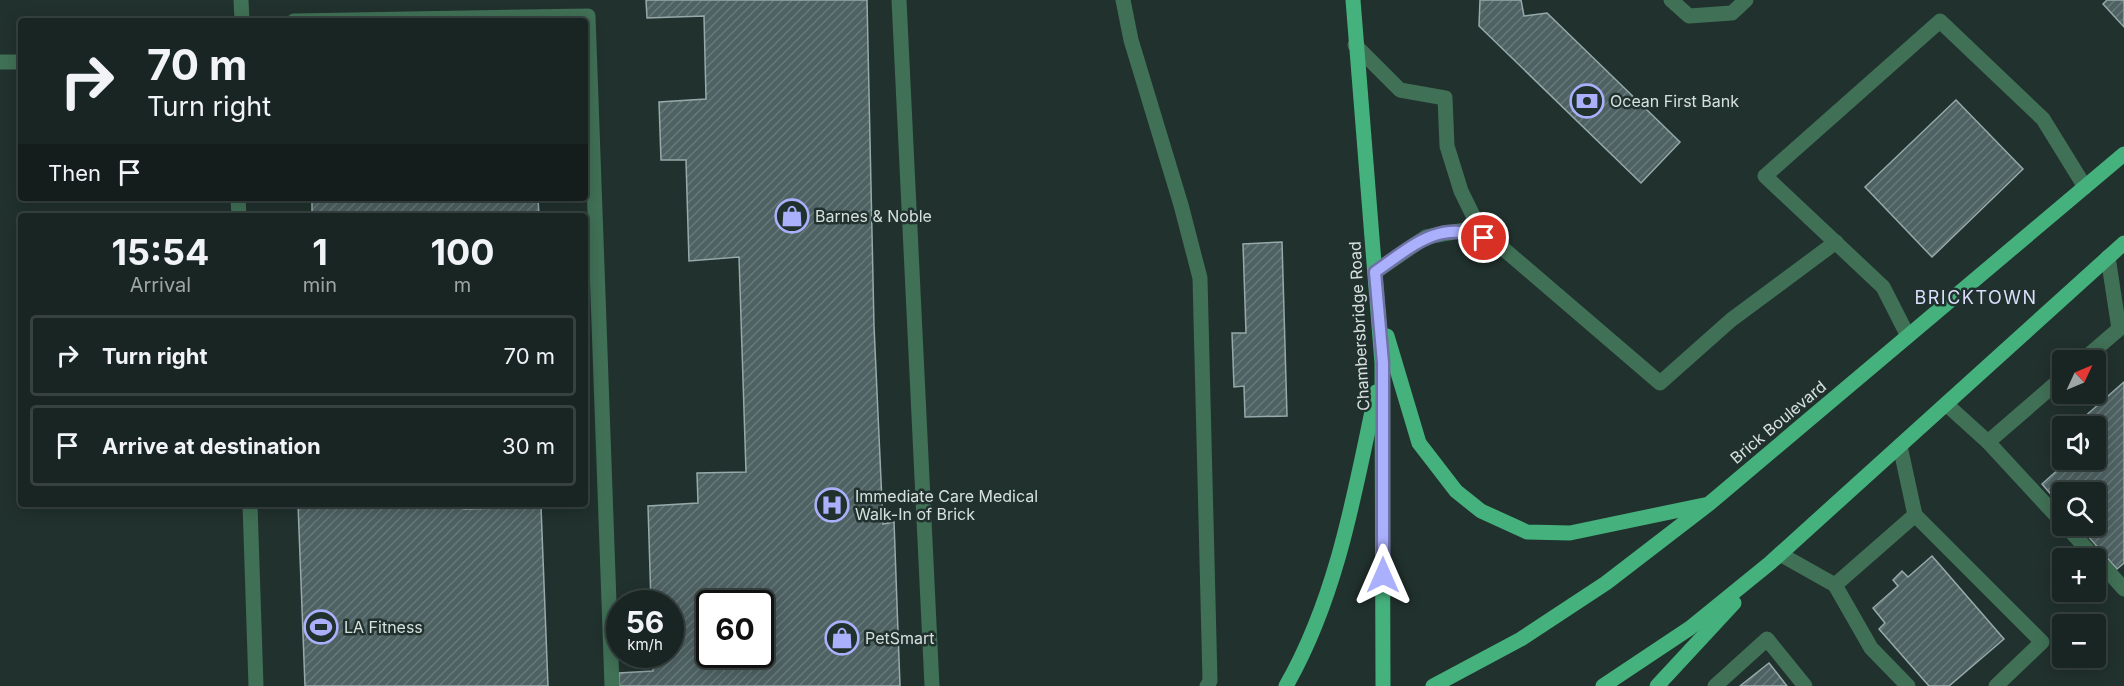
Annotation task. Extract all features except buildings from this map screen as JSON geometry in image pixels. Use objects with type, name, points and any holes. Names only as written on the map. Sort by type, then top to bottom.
[{"type":"main road","name":"Chambersbridge Road","points":[[1353,0],[1383,363],[1383,686]]},
{"type":"main road","name":"Brick Boulevard","points":[[1433,686],[1521,639],[1587,595],[1710,503],[2124,154]]},
{"type":"main road","points":[[1603,686],[1690,628],[1775,558],[2124,243]]},
{"type":"main road","points":[[1378,306],[1419,444],[1456,491],[1481,512],[1527,532],[1570,532],[1710,503]]},
{"type":"main road","points":[[1286,686],[1304,656],[1348,520],[1383,363]]},
{"type":"main road","points":[[1657,686],[1775,558]]},
{"type":"lane","points":[[241,0],[242,18]]},
{"type":"lane","points":[[900,0],[932,686]]},
{"type":"lane","points":[[1124,0],[1131,40],[1181,205],[1200,278],[1210,681],[1207,686]]},
{"type":"lane","points":[[1671,0],[1689,16],[1732,13],[1746,0]]},
{"type":"lane","points":[[470,18],[588,16],[612,686]]},
{"type":"lane","points":[[1908,336],[1883,287],[1765,176],[1940,21],[2043,119],[2085,187]]},
{"type":"lane","points":[[1355,45],[1400,90],[1444,98],[1447,146],[1461,191],[1484,238]]},
{"type":"lane","points":[[0,62],[18,62]]},
{"type":"lane","points":[[1375,272],[1426,237],[1464,230],[1499,245],[1660,383],[1731,320],[1836,243]]},
{"type":"lane","points":[[2095,350],[2119,329],[2108,257]]},
{"type":"lane","points":[[1988,442],[2052,387]]},
{"type":"lane","points":[[1946,404],[1988,442],[2052,511]]},
{"type":"lane","points":[[1900,446],[1915,515],[2042,642],[1996,686]]},
{"type":"lane","points":[[250,507],[256,686]]},
{"type":"lane","points":[[1835,585],[1915,515]]},
{"type":"lane","points":[[2075,536],[2086,548]]},
{"type":"lane","points":[[1775,558],[1835,585],[1871,648],[1908,686]]},
{"type":"lane","points":[[2106,570],[2124,589]]},
{"type":"lane","points":[[1715,686],[1767,639],[1805,686]]},
{"type":"place","name":"Ocean First Bank","points":[[1587,101]]},
{"type":"place","name":"Barnes & Noble","points":[[792,216]]},
{"type":"place","name":"Immediate Care Medical Walk-In of Brick","points":[[832,505]]},
{"type":"place","name":"LA Fitness","points":[[321,627]]},
{"type":"place","name":"PetSmart","points":[[842,638]]},
{"type":"district","name":"BRICKTOWN","points":[[1976,298]]},
{"type":"route","points":[[1383,575],[1383,363],[1375,272],[1426,237],[1464,230],[1484,238]]}]
